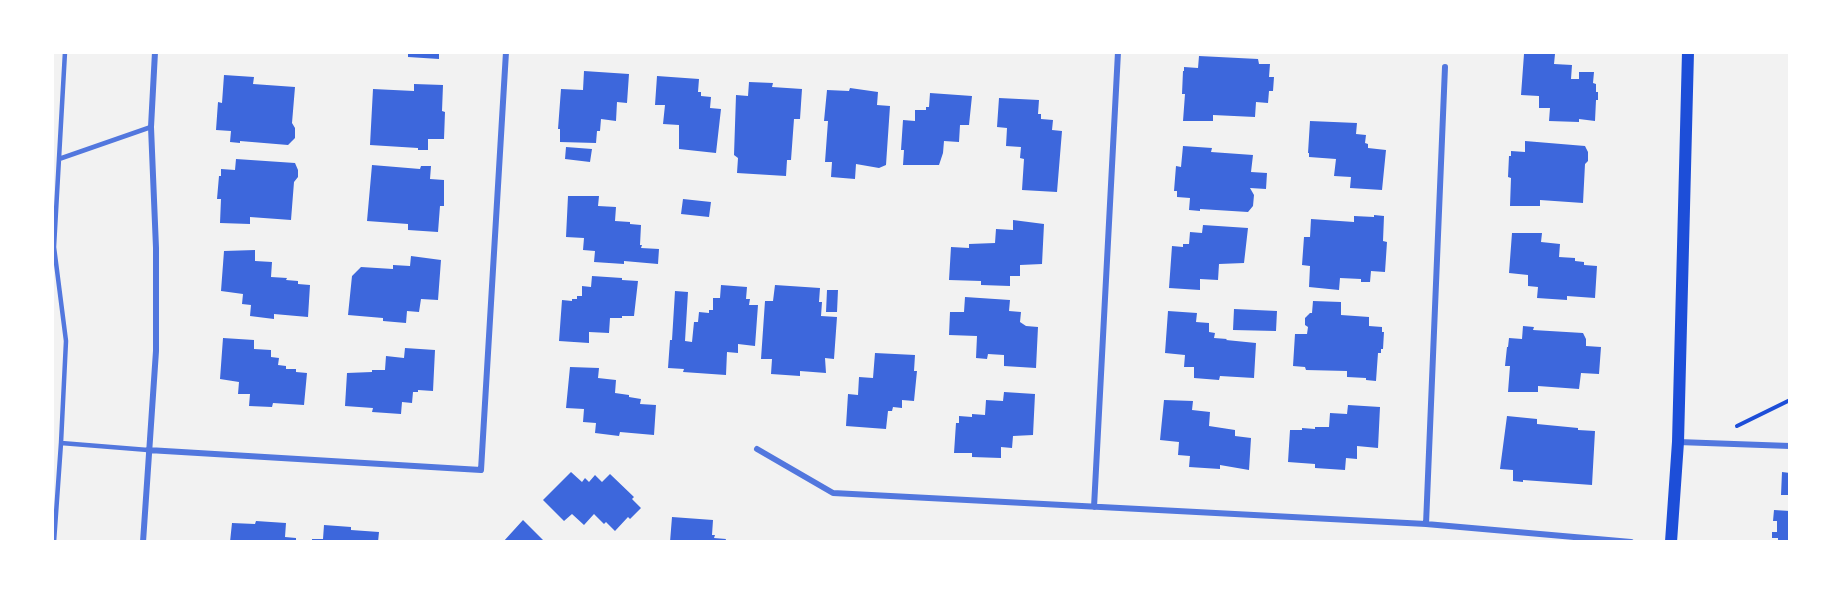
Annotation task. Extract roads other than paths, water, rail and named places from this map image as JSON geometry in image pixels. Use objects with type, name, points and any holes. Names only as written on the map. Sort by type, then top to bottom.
[{"type":"main road","points":[[1671,542],[1678,442],[1688,52]]},
{"type":"street","points":[[143,542],[156,351],[156,248],[151,127],[155,52]]},
{"type":"street","points":[[148,450],[481,470],[506,52]]},
{"type":"street","points":[[1094,507],[1118,52]]},
{"type":"street","points":[[1426,524],[1445,67]]},
{"type":"street","points":[[1678,442],[1790,446]]},
{"type":"street","points":[[757,449],[833,493],[1426,524],[1631,542]]},
{"type":"lane","points":[[54,542],[66,341],[54,247],[65,52]]},
{"type":"lane","points":[[59,159],[151,127]]},
{"type":"lane","points":[[61,443],[148,450]]}]
